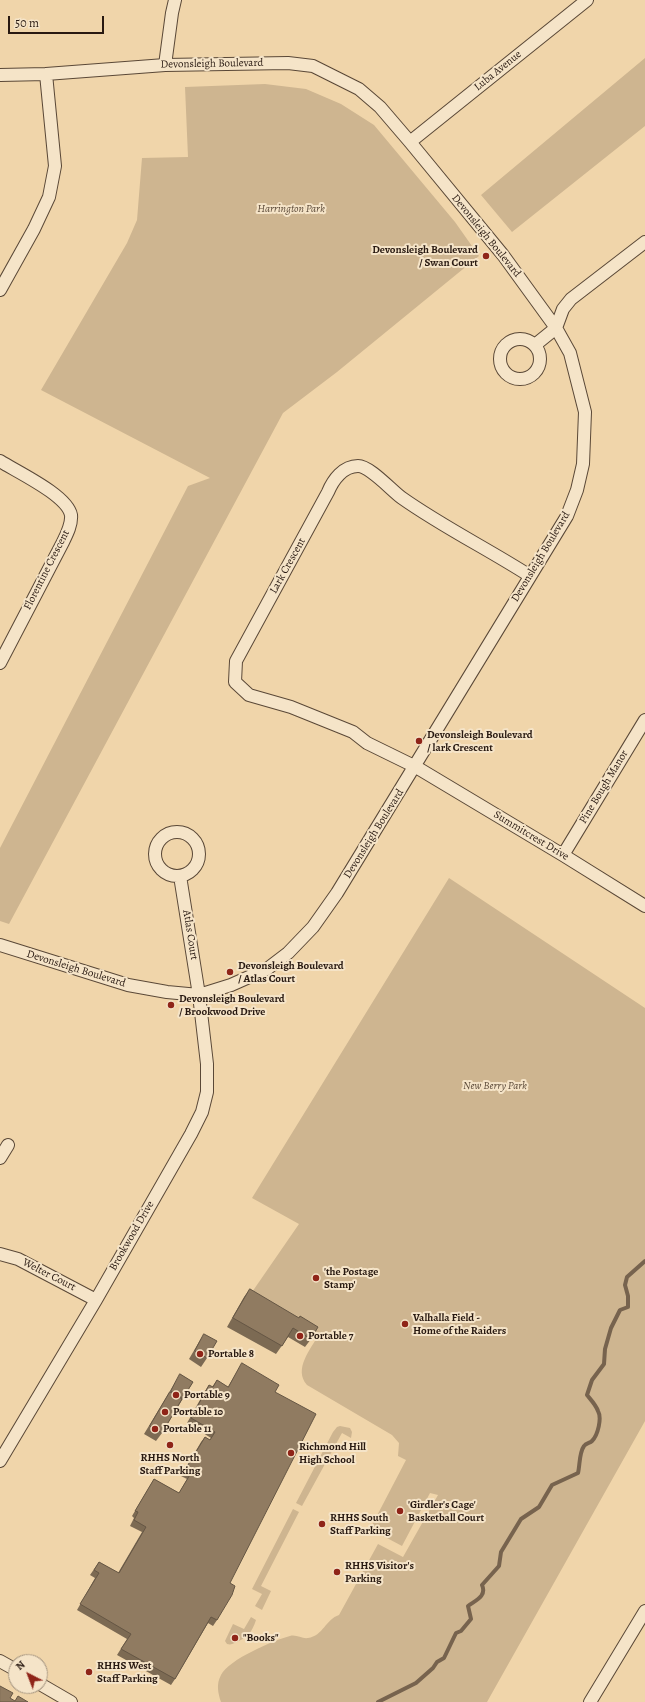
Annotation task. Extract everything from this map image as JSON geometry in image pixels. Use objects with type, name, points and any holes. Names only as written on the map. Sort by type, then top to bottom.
[{"type":"street","points":[[165,65],[175,0]]},
{"type":"street","name":"Luba Avenue","points":[[410,142],[587,0]]},
{"type":"street","name":"Devonsleigh Boulevard","points":[[0,76],[165,65],[288,63],[314,66],[360,90],[380,107],[410,142],[503,255],[556,328],[570,354],[585,412],[583,464],[577,490],[567,516],[416,767],[337,893],[313,927],[288,953],[266,969],[232,985],[199,995],[167,992],[128,985],[0,945]]},
{"type":"street","points":[[0,290],[34,229],[48,197],[55,166],[46,74]]},
{"type":"street","points":[[534,345],[556,328],[563,309],[572,299],[645,242]]},
{"type":"street","name":"Florentine Crescent","points":[[0,461],[56,495],[65,502],[71,515],[70,526],[63,542],[0,663]]},
{"type":"street","name":"Lark Crescent","points":[[416,767],[367,743],[353,732],[340,726],[276,702],[250,695],[236,682],[236,661],[328,492],[333,480],[346,469],[358,466],[365,468],[394,493],[414,507],[530,576]]},
{"type":"street","name":"Pine Bough Manor","points":[[563,855],[645,720]]},
{"type":"street","name":"Summitcrest Drive","points":[[416,767],[645,906]]},
{"type":"street","name":"Atlas Court","points":[[180,876],[199,995]]},
{"type":"street","name":"Brookwood Drive","points":[[0,1461],[96,1300],[191,1134],[202,1112],[208,1092],[207,1064],[199,995]]},
{"type":"street","points":[[0,1158],[8,1145]]},
{"type":"street","name":"Welter Court","points":[[0,1254],[18,1259],[96,1300]]},
{"type":"street","points":[[590,1702],[645,1611]]},
{"type":"street","points":[[48,1689],[70,1702]]},
{"type":"green space","points":[[645,58],[645,126],[512,232],[481,195]]},
{"type":"green space","name":"Harrington Park","points":[[265,84],[306,89],[341,104],[374,125],[455,222],[479,256],[337,372],[283,413],[9,924],[0,921],[0,848],[188,486],[210,478],[41,390],[127,243],[137,220],[142,158],[188,157],[185,87]]},
{"type":"green space","name":"New Berry Park","points":[[449,878],[645,1008],[645,1421],[487,1702],[221,1702],[218,1692],[218,1685],[219,1678],[225,1669],[252,1651],[283,1638],[297,1636],[308,1638],[313,1637],[321,1631],[331,1620],[339,1615],[378,1544],[403,1557],[438,1495],[430,1493],[402,1546],[370,1529],[406,1460],[398,1456],[399,1443],[392,1435],[307,1385],[303,1379],[303,1366],[308,1353],[319,1334],[250,1295],[299,1224],[252,1198]]},
{"type":"green space","points":[[340,1426],[350,1428],[352,1432],[351,1438],[342,1433],[302,1506],[296,1503],[333,1432]]},
{"type":"green space","points":[[293,1509],[299,1512],[261,1586],[271,1591],[262,1610],[255,1606],[262,1594],[252,1589]]},
{"type":"green space","points":[[251,1617],[256,1620],[249,1634],[237,1642],[227,1644],[225,1641],[233,1624],[244,1629]]},
{"type":"building","points":[[250,1289],[299,1318],[300,1316],[318,1327],[311,1339],[293,1328],[282,1346],[233,1318]]},
{"type":"building","points":[[204,1334],[217,1341],[207,1358],[195,1351]]},
{"type":"building","name":"Richmond Hill High School","points":[[242,1363],[279,1385],[275,1392],[316,1414],[230,1583],[235,1586],[232,1595],[217,1620],[211,1617],[175,1679],[121,1649],[131,1634],[80,1604],[99,1573],[94,1570],[99,1562],[119,1573],[146,1527],[134,1520],[138,1512],[135,1511],[154,1479],[179,1493],[191,1473],[185,1470],[205,1437],[210,1440],[215,1432],[191,1418],[209,1385],[213,1387],[217,1380],[228,1387]]},
{"type":"building","points":[[180,1374],[193,1382],[183,1398],[171,1391]]},
{"type":"building","points":[[170,1392],[182,1399],[162,1433],[150,1426]]},
{"type":"building","points":[[0,1686],[8,1690],[8,1694],[12,1694],[10,1698],[15,1701],[18,1696],[28,1702],[0,1702]]},
{"type":"waterway","points":[[378,1702],[416,1683],[433,1668],[437,1662],[444,1658],[456,1633],[461,1631],[471,1619],[468,1606],[482,1595],[482,1585],[499,1566],[501,1552],[521,1519],[539,1507],[552,1485],[578,1473],[582,1449],[594,1438],[598,1431],[600,1418],[597,1409],[587,1395],[592,1380],[604,1364],[605,1349],[611,1328],[620,1310],[628,1307],[628,1296],[625,1285],[627,1277],[645,1261]]},
{"type":"place","name":"Devonsleigh Boulevard / Swan Court","points":[[486,256]]},
{"type":"place","name":"Devonsleigh Boulevard / lark Crescent","points":[[419,741]]},
{"type":"place","name":"Devonsleigh Boulevard / Atlas Court","points":[[230,972]]},
{"type":"place","name":"Devonsleigh Boulevard / Brookwood Drive","points":[[171,1005]]},
{"type":"place","name":"'the Postage Stamp'","points":[[316,1278]]},
{"type":"place","name":"Valhalla Field - Home of the Raiders","points":[[405,1324]]},
{"type":"place","name":"Portable 7","points":[[300,1336]]},
{"type":"place","name":"Portable 8","points":[[200,1354]]},
{"type":"place","name":"Portable 9","points":[[176,1395]]},
{"type":"place","name":"Portable 10","points":[[165,1412]]},
{"type":"place","name":"Portable 11","points":[[155,1429]]},
{"type":"place","name":"RHHS North Staff Parking","points":[[170,1445]]},
{"type":"place","name":"Richmond Hill High School","points":[[291,1453]]},
{"type":"place","name":"'Girdler's Cage' Basketball Court","points":[[400,1511]]},
{"type":"place","name":"RHHS South Staff Parking","points":[[322,1524]]},
{"type":"place","name":"RHHS Visitor's Parking","points":[[337,1572]]},
{"type":"place","name":"\"Books\"","points":[[235,1638]]},
{"type":"place","name":"RHHS West Staff Parking","points":[[89,1672]]}]
